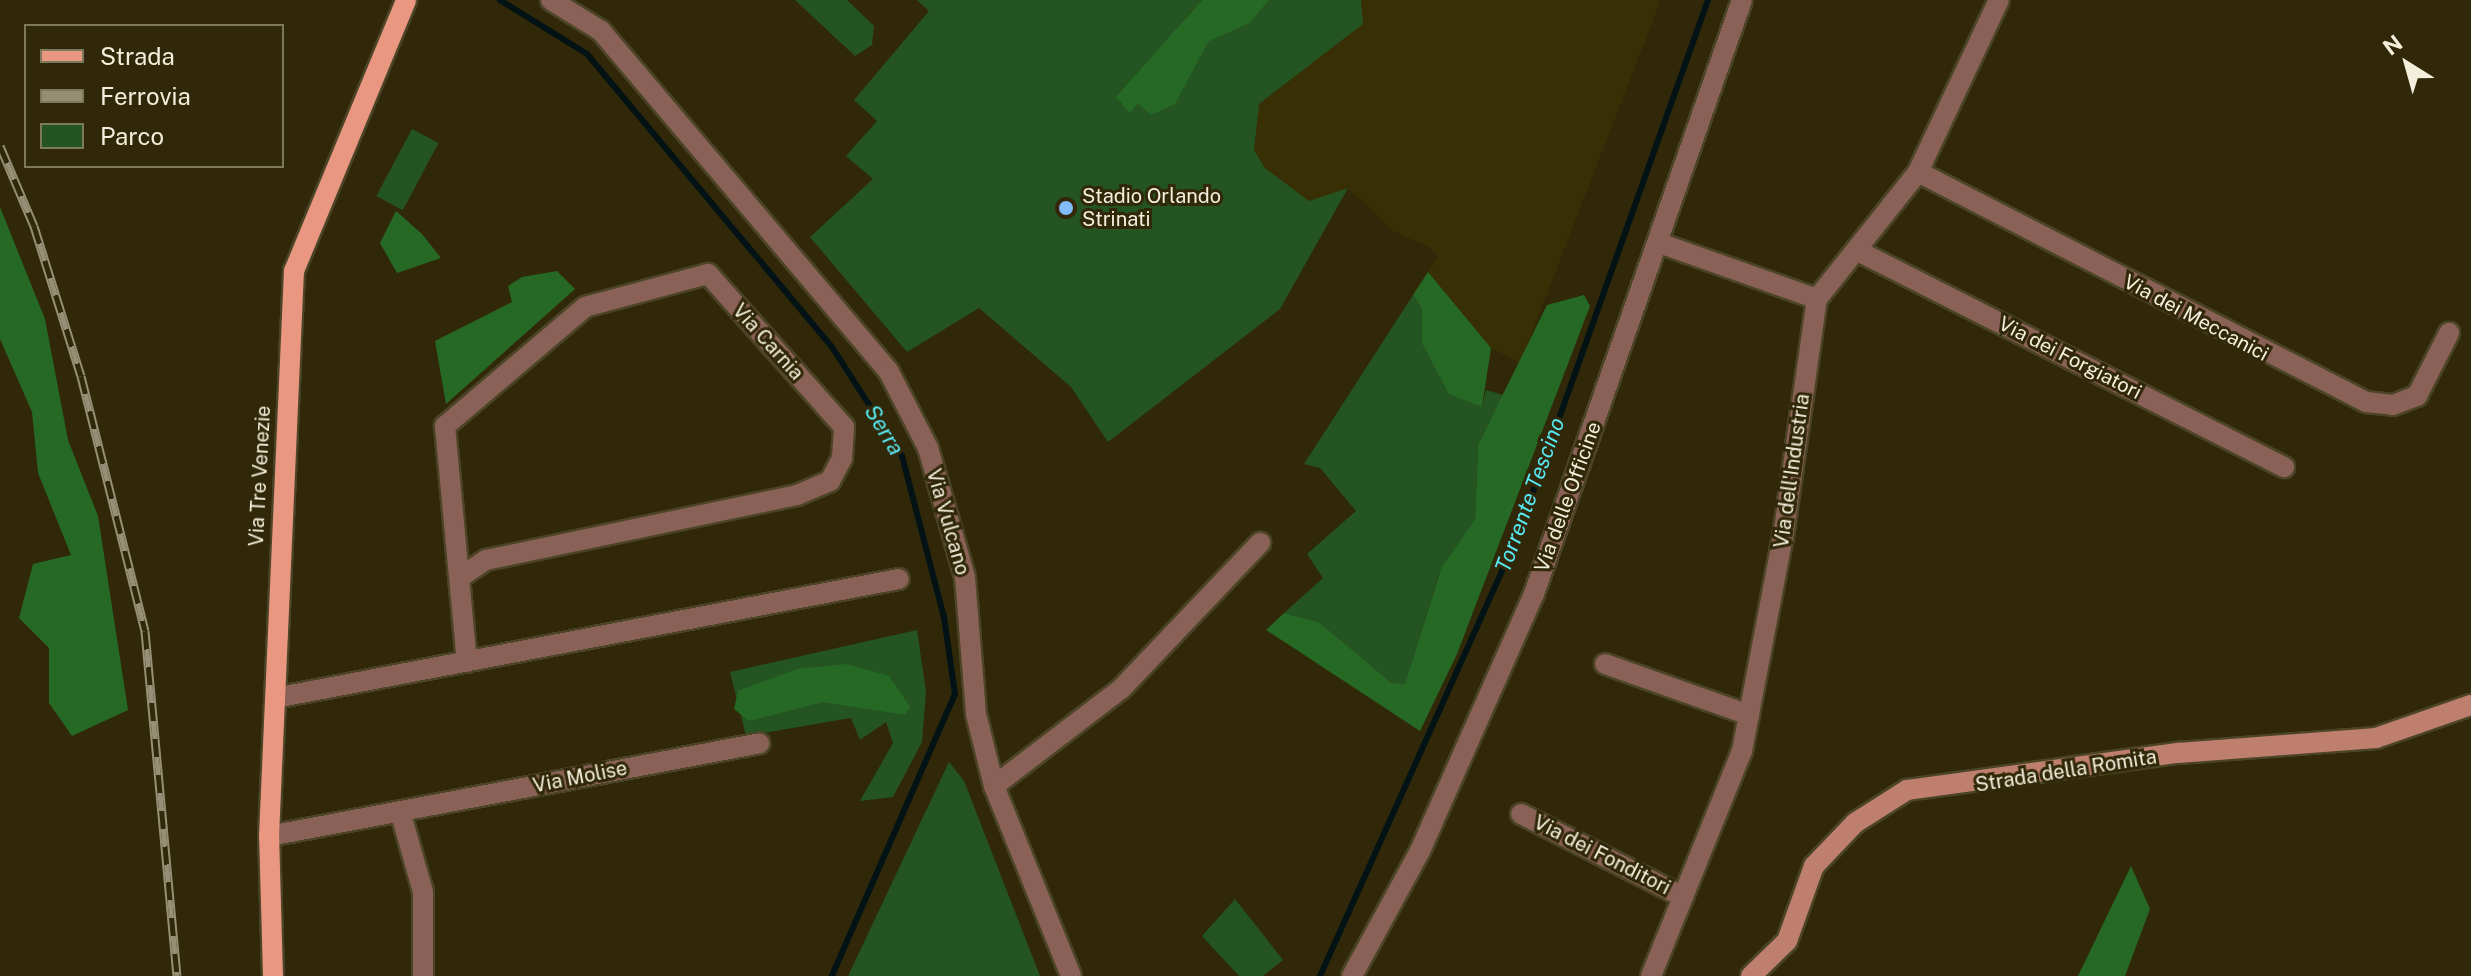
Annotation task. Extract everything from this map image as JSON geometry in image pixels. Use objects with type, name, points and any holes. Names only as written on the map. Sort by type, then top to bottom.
[{"type":"main road","name":"Via Tre Venezie","points":[[273,976],[269,836],[294,271],[406,0]]},
{"type":"street","name":"Via Vulcano","points":[[551,0],[601,31],[889,372],[928,448],[965,577],[976,714],[994,786],[1071,976]]},
{"type":"street","name":"Via delle Officine","points":[[1352,976],[1420,851],[1534,594],[1742,0]]},
{"type":"street","name":"Via dell'Industria","points":[[1651,976],[1749,715],[1817,299],[1918,172],[1999,0]]},
{"type":"street","name":"Via dei Meccanici","points":[[1918,172],[2366,402],[2393,405],[2417,396],[2449,333]]},
{"type":"street","points":[[1659,243],[1817,299]]},
{"type":"street","name":"Via dei Forgiatori","points":[[1856,250],[2284,467]]},
{"type":"street","name":"Via Carnia","points":[[462,576],[486,560],[797,495],[830,481],[842,458],[844,427],[708,274],[585,307],[445,426],[462,576],[467,662]]},
{"type":"street","points":[[994,786],[1121,689],[1260,543]]},
{"type":"street","points":[[275,698],[899,579]]},
{"type":"street","points":[[1605,664],[1749,715]]},
{"type":"street","name":"Strada della Romita","points":[[1751,976],[1787,941],[1814,866],[1855,823],[1907,790],[2178,753],[2376,738],[2471,705]]},
{"type":"street","name":"Via Molise","points":[[269,836],[759,743]]},
{"type":"street","points":[[400,811],[423,892],[423,976]]},
{"type":"street","name":"Via dei Fonditori","points":[[1521,814],[1683,897]]},
{"type":"shaded area","points":[[1361,0],[1661,0],[1520,363],[1491,348],[1428,272],[1438,257],[1430,247],[1395,232],[1348,188],[1309,201],[1265,168],[1254,150],[1259,104],[1363,24]]},
{"type":"green space","points":[[795,0],[847,0],[874,26],[872,45],[855,56]]},
{"type":"green space","points":[[917,0],[1202,0],[1178,27],[1208,42],[1250,23],[1269,0],[1361,0],[1363,24],[1259,104],[1254,150],[1265,168],[1309,201],[1348,188],[1280,309],[1108,442],[1071,387],[979,308],[907,352],[810,237],[873,179],[846,156],[877,121],[854,100],[929,11]]},
{"type":"green space","points":[[1202,0],[1269,0],[1250,23],[1208,42],[1175,104],[1151,115],[1138,103],[1130,113],[1116,97]]},
{"type":"green space","points":[[412,129],[438,143],[403,210],[376,196]]},
{"type":"green space","points":[[0,207],[45,319],[68,440],[98,516],[128,710],[72,736],[49,703],[49,648],[19,618],[33,564],[71,555],[38,473],[32,412],[0,339]]},
{"type":"green space","points":[[396,211],[422,234],[441,258],[397,273],[380,243]]},
{"type":"green space","points":[[557,271],[575,289],[446,404],[435,341],[512,302],[508,286],[522,277]]},
{"type":"green space","points":[[1428,272],[1491,348],[1482,407],[1449,394],[1422,343],[1422,309],[1413,295]]},
{"type":"green space","points":[[1413,295],[1422,309],[1422,343],[1482,407],[1486,390],[1503,395],[1478,445],[1475,519],[1439,574],[1405,685],[1391,684],[1319,622],[1284,613],[1323,578],[1307,554],[1356,511],[1320,468],[1304,464]]},
{"type":"green space","points":[[1584,295],[1590,306],[1457,654],[1420,731],[1266,630],[1284,613],[1319,622],[1391,683],[1405,684],[1441,569],[1475,519],[1478,445],[1547,305]]},
{"type":"green space","points":[[917,630],[926,692],[922,742],[893,797],[860,801],[893,743],[886,722],[860,740],[851,718],[746,736],[730,672]]},
{"type":"green space","points":[[847,664],[889,676],[910,707],[905,715],[823,702],[749,721],[734,709],[738,691],[797,669]]},
{"type":"green space","points":[[949,762],[964,781],[1040,976],[848,976]]},
{"type":"green space","points":[[2131,866],[2150,909],[2125,976],[2078,976]]},
{"type":"green space","points":[[1235,899],[1283,960],[1263,976],[1239,976],[1202,936]]},
{"type":"waterway","name":"Serra","points":[[500,0],[587,54],[832,347],[902,456],[944,617],[955,694],[832,976]]},
{"type":"waterway","name":"Torrente Tescino","points":[[1320,976],[1515,542],[1708,0]]},
{"type":"railway","points":[[0,146],[34,226],[81,376],[145,631],[177,976]]},
{"type":"place","name":"Stadio Orlando Strinati","points":[[1066,208]]}]
